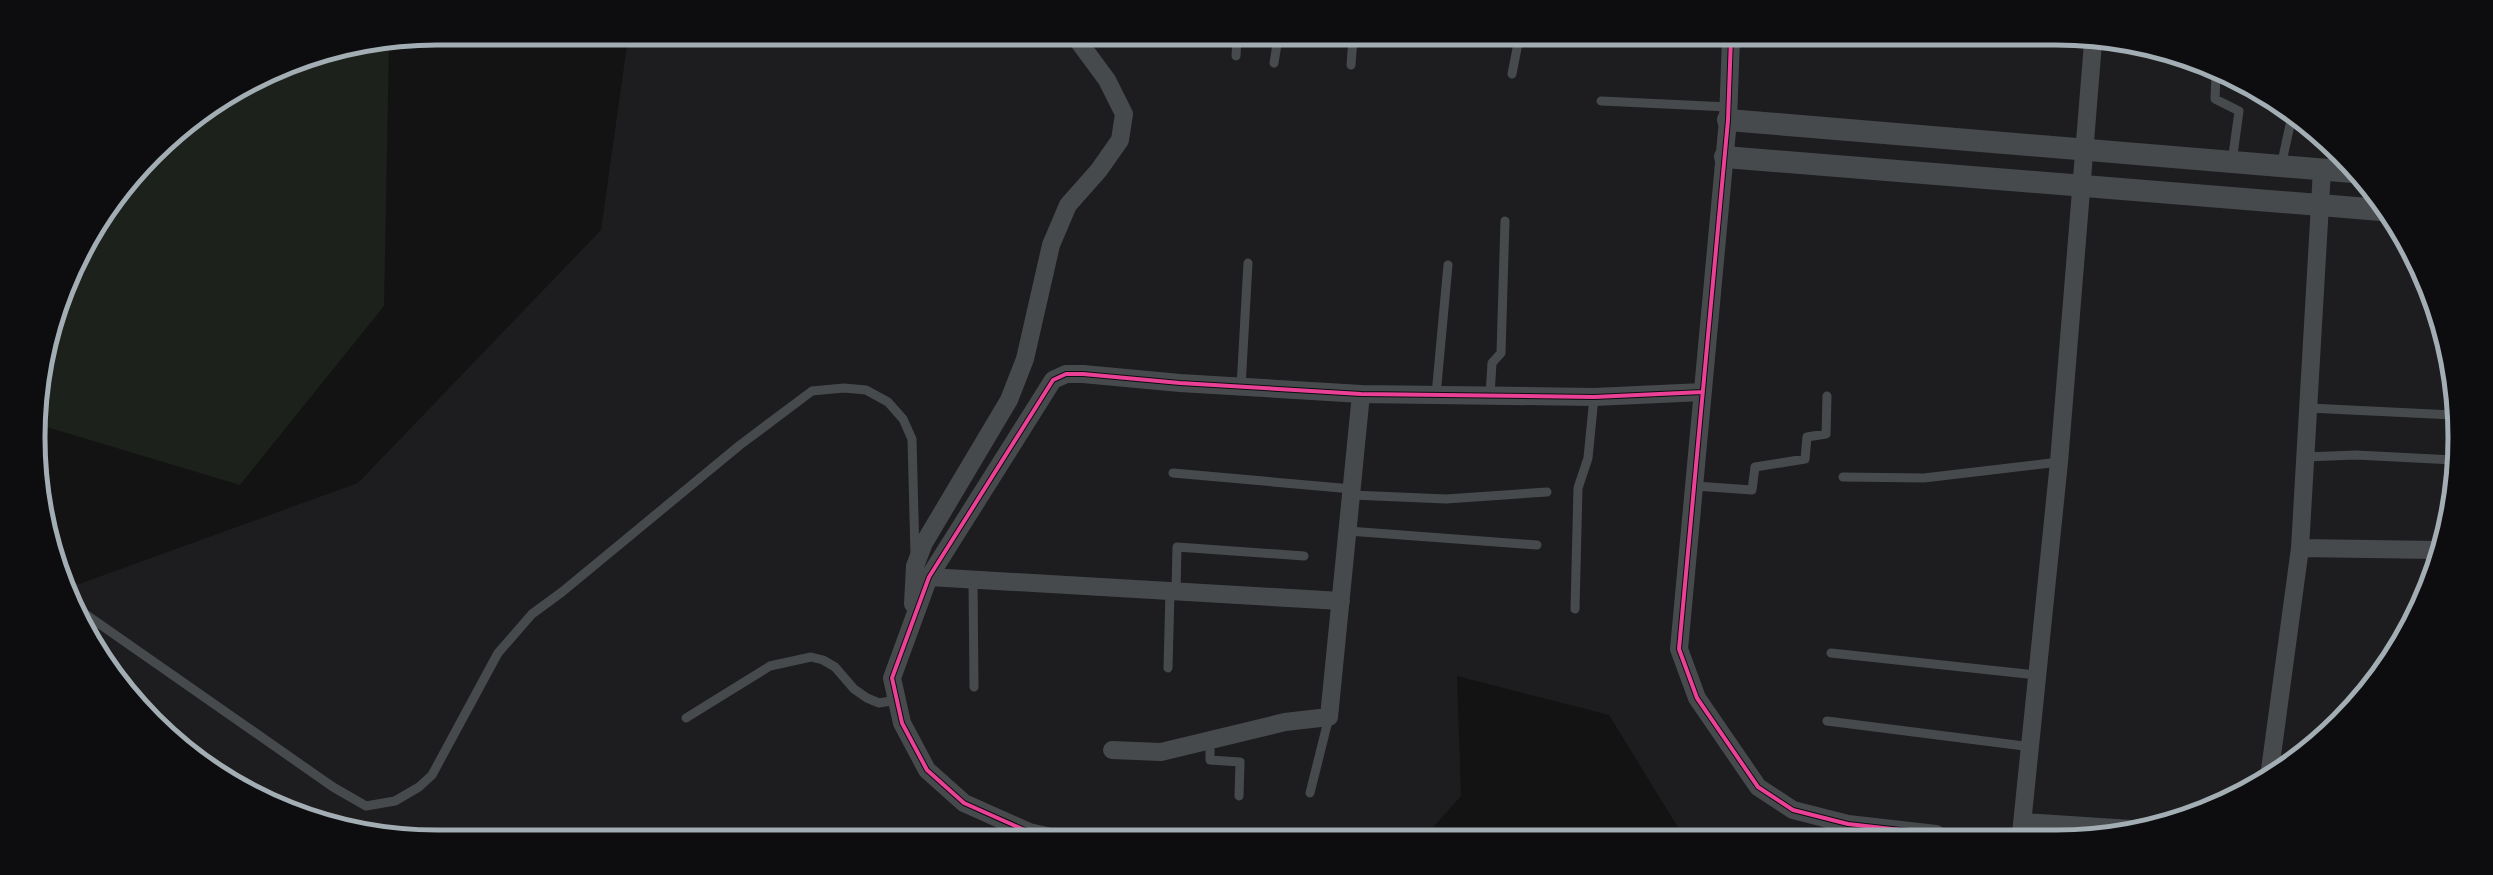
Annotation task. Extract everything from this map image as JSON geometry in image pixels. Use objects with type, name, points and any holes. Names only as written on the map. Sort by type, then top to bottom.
[{"type":"street","points":[[1025,830],[964,803],[926,770],[902,722],[892,678],[911,625],[922,571],[924,543],[1009,400],[1025,360],[1051,245],[1068,205],[1099,170],[1120,140],[1124,114],[1107,80],[1081,45]]},
{"type":"street","points":[[1731,45],[1729,114],[1679,649],[1697,698],[1758,787],[1793,810],[1848,824],[1901,830]]},
{"type":"street","points":[[2086,829],[2022,828],[2032,748],[2036,675],[2059,462],[2086,150],[2093,47]]},
{"type":"street","points":[[1729,114],[2086,150],[2344,171]]},
{"type":"street","points":[[1725,157],[2375,209]]},
{"type":"street","points":[[2271,766],[2300,548],[2322,170]]},
{"type":"street","points":[[922,571],[1053,380],[1066,374],[1361,394],[1594,397],[1704,392]]},
{"type":"street","points":[[1112,750],[1161,752],[1285,722],[1329,717],[1361,394]]},
{"type":"street","points":[[2300,548],[2432,550]]},
{"type":"street","points":[[922,571],[973,579],[1341,601]]},
{"type":"lane","points":[[1236,56],[1237,45]]},
{"type":"lane","points":[[1274,63],[1277,45]]},
{"type":"lane","points":[[1351,65],[1352,45]]},
{"type":"lane","points":[[1512,74],[1518,45]]},
{"type":"lane","points":[[2216,79],[2215,99],[2239,111],[2232,162]]},
{"type":"lane","points":[[1601,101],[1729,114]]},
{"type":"lane","points":[[2281,166],[2290,123]]},
{"type":"lane","points":[[1490,396],[1492,363],[1501,353],[1506,221]]},
{"type":"lane","points":[[1241,387],[1248,263]]},
{"type":"lane","points":[[1436,395],[1448,265]]},
{"type":"lane","points":[[88,616],[326,783],[366,806],[395,801],[419,787],[432,776],[498,652],[532,614],[562,592],[740,445],[812,391],[844,388],[866,390],[888,402],[903,419],[912,439],[922,571]]},
{"type":"lane","points":[[1695,486],[1752,490],[1755,467],[1805,459],[1807,437],[1826,434],[1827,396]]},
{"type":"lane","points":[[1575,609],[1578,488],[1588,458],[1594,397]]},
{"type":"lane","points":[[2308,408],[2447,415]]},
{"type":"lane","points":[[2305,457],[2356,455],[2447,460]]},
{"type":"lane","points":[[1843,477],[1924,478],[2059,462]]},
{"type":"lane","points":[[1173,473],[1352,492],[1446,499],[1547,492]]},
{"type":"lane","points":[[1348,531],[1537,545]]},
{"type":"lane","points":[[1168,668],[1177,547],[1304,556]]},
{"type":"lane","points":[[973,579],[974,687]]},
{"type":"lane","points":[[1831,653],[2036,675]]},
{"type":"lane","points":[[686,718],[770,666],[811,656],[823,660],[835,667],[854,689],[866,698],[879,703],[897,700]]},
{"type":"lane","points":[[1310,793],[1329,717]]},
{"type":"lane","points":[[1827,721],[2032,748]]},
{"type":"lane","points":[[1210,740],[1210,760],[1240,762],[1239,796]]},
{"type":"shaded area","points":[[627,45],[2056,45],[2107,48],[2157,58],[2182,66],[2229,85],[2252,98],[2274,111],[2314,142],[2351,179],[2367,199],[2382,219],[2408,264],[2427,311],[2435,336],[2445,386],[2447,412],[2448,438],[2445,489],[2435,539],[2418,588],[2408,611],[2382,656],[2351,696],[2333,715],[2314,733],[2274,764],[2229,790],[2182,809],[2157,817],[2107,827],[2056,830],[1680,830],[1609,715],[1457,676],[1461,796],[1430,830],[438,830],[386,827],[336,817],[287,800],[264,790],[219,764],[179,733],[142,696],[111,656],[85,611],[73,583],[79,584],[358,483],[601,230]]},
{"type":"shaded area","points":[[389,48],[384,306],[240,485],[45,427],[48,386],[58,336],[66,311],[85,264],[111,219],[142,179],[179,142],[219,111],[264,85],[311,66],[336,58]]},
{"type":"cycle path","points":[[1731,45],[1728,120],[1679,649],[1697,698],[1758,787],[1793,810],[1848,824],[1901,830]]},
{"type":"cycle path","points":[[1025,830],[964,803],[927,770],[902,723],[892,678],[929,577],[1053,380],[1066,374],[1083,374],[1180,383],[1361,394],[1594,397],[1703,392]]}]
